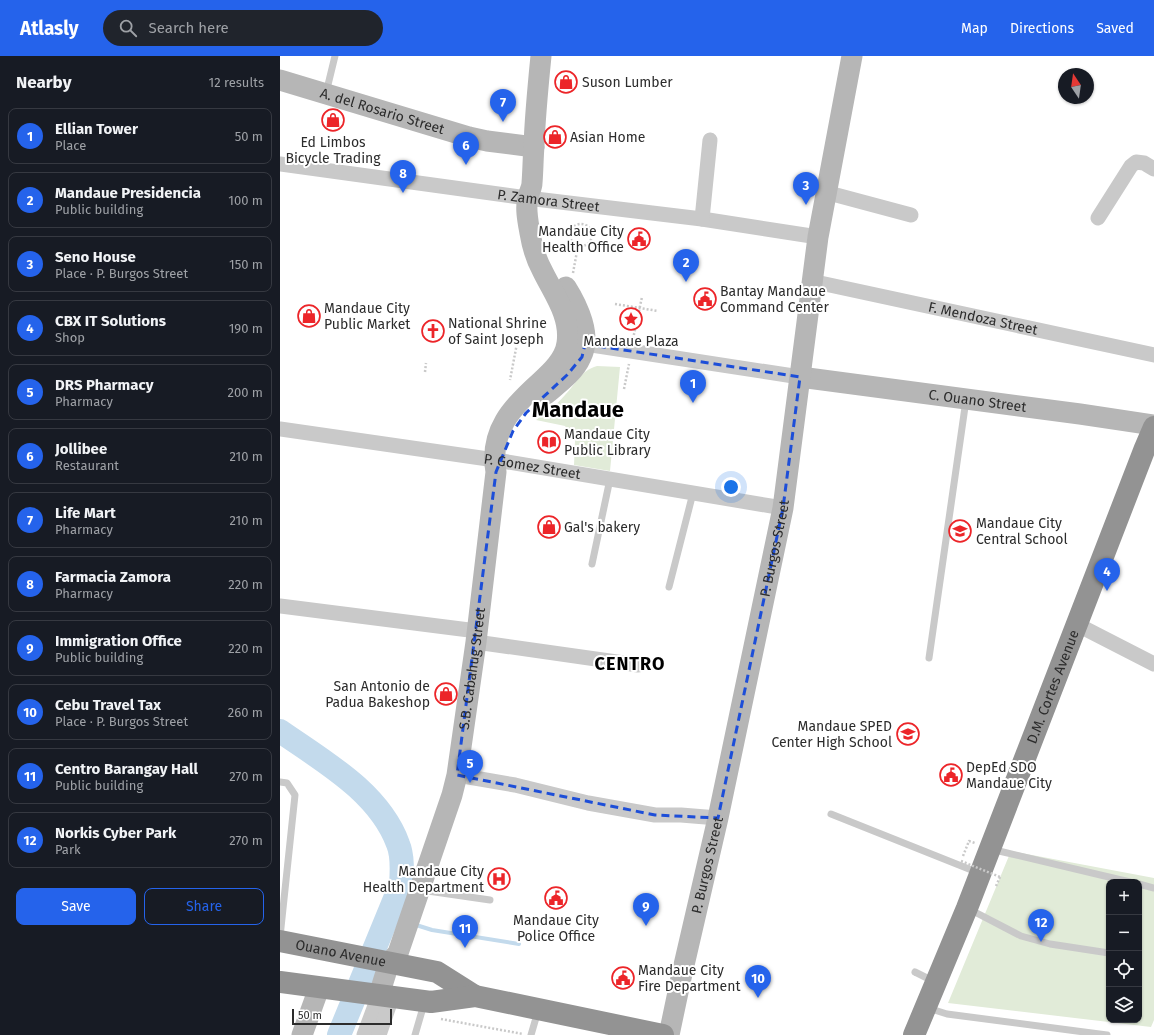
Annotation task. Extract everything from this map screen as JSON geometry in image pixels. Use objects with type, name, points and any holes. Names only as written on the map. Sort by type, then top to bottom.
[{"type":"highway","name":"D.M. Cortes Avenue","points":[[914,1035],[967,908],[990,875],[990,847],[1154,426]]},
{"type":"highway","name":"Ouano Avenue","points":[[280,941],[355,955],[394,956],[437,972],[475,996]]},
{"type":"highway","points":[[280,982],[380,995],[423,1009],[431,1002],[475,996],[663,1035]]},
{"type":"street","name":"S.B. Cabahug Street","points":[[364,1035],[412,910],[452,795],[457,775],[476,637],[497,464],[510,438],[526,413],[576,366],[582,357],[576,342],[583,325],[569,308],[545,246],[533,194],[534,147],[541,56]]},
{"type":"street","name":"P. Burgos Street","points":[[669,1035],[680,978],[718,818],[783,508],[811,281],[852,56]]},
{"type":"street","name":"A. del Rosario Street","points":[[280,80],[469,137],[487,141],[534,147]]},
{"type":"street","points":[[702,219],[710,140]]},
{"type":"street","points":[[1098,218],[1131,166],[1136,162],[1144,163],[1154,169]]},
{"type":"street","name":"P. Zamora Street","points":[[280,164],[533,194],[818,237]]},
{"type":"street","points":[[826,192],[911,215]]},
{"type":"street","name":"F. Mendoza Street","points":[[811,281],[1154,355]]},
{"type":"street","points":[[576,342],[800,377]]},
{"type":"street","name":"C. Ouano Street","points":[[800,377],[1080,414],[1154,426]]},
{"type":"street","name":"P. Gomez Street","points":[[280,429],[497,464],[610,479],[656,483],[693,493],[783,508]]},
{"type":"street","points":[[280,606],[476,637],[638,665]]},
{"type":"street","points":[[1076,624],[1154,664]]},
{"type":"street","points":[[457,775],[515,785],[588,803],[655,815],[681,815],[718,818]]},
{"type":"street","points":[[302,1035],[319,988]]},
{"type":"street","name":"S.B. Cabahug Street","points":[[379,1035],[380,995]]},
{"type":"lane","points":[[325,94],[335,56]]},
{"type":"lane","points":[[928,658],[966,399]]},
{"type":"lane","points":[[592,564],[610,479]]},
{"type":"lane","points":[[669,587],[693,493]]},
{"type":"lane","points":[[280,782],[287,783],[295,795],[280,938]]},
{"type":"lane","points":[[831,814],[990,875]]},
{"type":"lane","points":[[990,847],[999,851],[1117,879]]},
{"type":"lane","points":[[1142,885],[1154,888]]},
{"type":"lane","points":[[419,889],[490,900]]},
{"type":"lane","points":[[967,908],[1021,936],[1050,944],[1106,953]]},
{"type":"lane","points":[[915,972],[935,982]]},
{"type":"lane","points":[[926,1007],[947,1014],[1107,1035]]},
{"type":"lane","points":[[414,1035],[423,1009]]},
{"type":"lane","points":[[531,1035],[539,1009]]},
{"type":"path","points":[[582,224],[590,229],[591,233],[589,242],[582,246],[578,246],[572,241],[570,234],[574,227],[582,224]]},
{"type":"path","points":[[549,229],[570,234]]},
{"type":"path","points":[[573,274],[578,246]]},
{"type":"path","points":[[624,389],[642,297]]},
{"type":"path","points":[[615,304],[658,311]]},
{"type":"path","points":[[508,337],[518,338],[510,380]]},
{"type":"path","points":[[425,372],[426,363]]},
{"type":"path","points":[[969,841],[961,861],[990,875]]},
{"type":"path","points":[[423,1009],[531,1035]]},
{"type":"highlighted area","points":[[585,344],[800,377],[783,508],[718,818],[655,815],[457,775],[496,472],[513,431],[526,413],[567,375],[582,357]]},
{"type":"green space","points":[[597,366],[620,367],[610,471],[574,465],[575,441],[565,426],[536,420],[558,402],[583,374],[591,368]]},
{"type":"green space","points":[[1011,851],[1154,878],[1154,1020],[1151,1027],[1117,1023],[1142,1023],[1142,879],[1106,879],[1106,1022],[948,1003]]},
{"type":"waterway","points":[[280,731],[331,766],[364,793],[389,825],[401,853],[401,884],[339,1035]]},
{"type":"waterway","points":[[387,917],[403,921]]},
{"type":"waterway","points":[[413,924],[432,930],[519,944]]},
{"type":"place","name":"Suson Lumber","points":[[566,82]]},
{"type":"place","name":"Ed Limbos Bicycle Trading","points":[[333,120]]},
{"type":"place","name":"Life Mart","points":[[503,122]]},
{"type":"place","name":"Asian Home","points":[[555,137]]},
{"type":"place","name":"Jollibee","points":[[466,165]]},
{"type":"place","name":"Farmacia Zamora","points":[[403,193]]},
{"type":"place","name":"Seno House","points":[[806,205]]},
{"type":"place","name":"Mandaue City Health Office","points":[[639,239]]},
{"type":"place","name":"Mandaue Presidencia","points":[[686,282]]},
{"type":"place","name":"Bantay Mandaue Command Center","points":[[705,299]]},
{"type":"place","name":"Mandaue City Public Market","points":[[309,316]]},
{"type":"place","name":"Mandaue Plaza","points":[[631,319]]},
{"type":"place","name":"National Shrine of Saint Joseph","points":[[433,331]]},
{"type":"place","name":"Ellian Tower","points":[[693,403]]},
{"type":"place","name":"Mandaue City Public Library","points":[[549,442]]},
{"type":"place","name":"Gal's bakery","points":[[549,527]]},
{"type":"place","name":"Mandaue City Central School","points":[[960,531]]},
{"type":"place","name":"CBX IT Solutions","points":[[1107,591]]},
{"type":"place","name":"San Antonio de Padua Bakeshop","points":[[446,694]]},
{"type":"place","name":"Mandaue SPED Center High School","points":[[908,734]]},
{"type":"place","name":"DepEd SDO Mandaue City","points":[[951,775]]},
{"type":"place","name":"DRS Pharmacy","points":[[470,783]]},
{"type":"place","name":"Mandaue City Health Department","points":[[499,879]]},
{"type":"place","name":"Mandaue City Police Office","points":[[556,898]]},
{"type":"place","name":"Immigration Office","points":[[646,926]]},
{"type":"place","name":"Norkis Cyber Park","points":[[1041,942]]},
{"type":"place","name":"Centro Barangay Hall","points":[[465,948]]},
{"type":"place","name":"Mandaue City Fire Department","points":[[623,978]]},
{"type":"place","name":"Cebu Travel Tax","points":[[758,998]]},
{"type":"district","name":"Mandaue","points":[[578,409]]},
{"type":"district","name":"CENTRO","points":[[630,664]]}]
